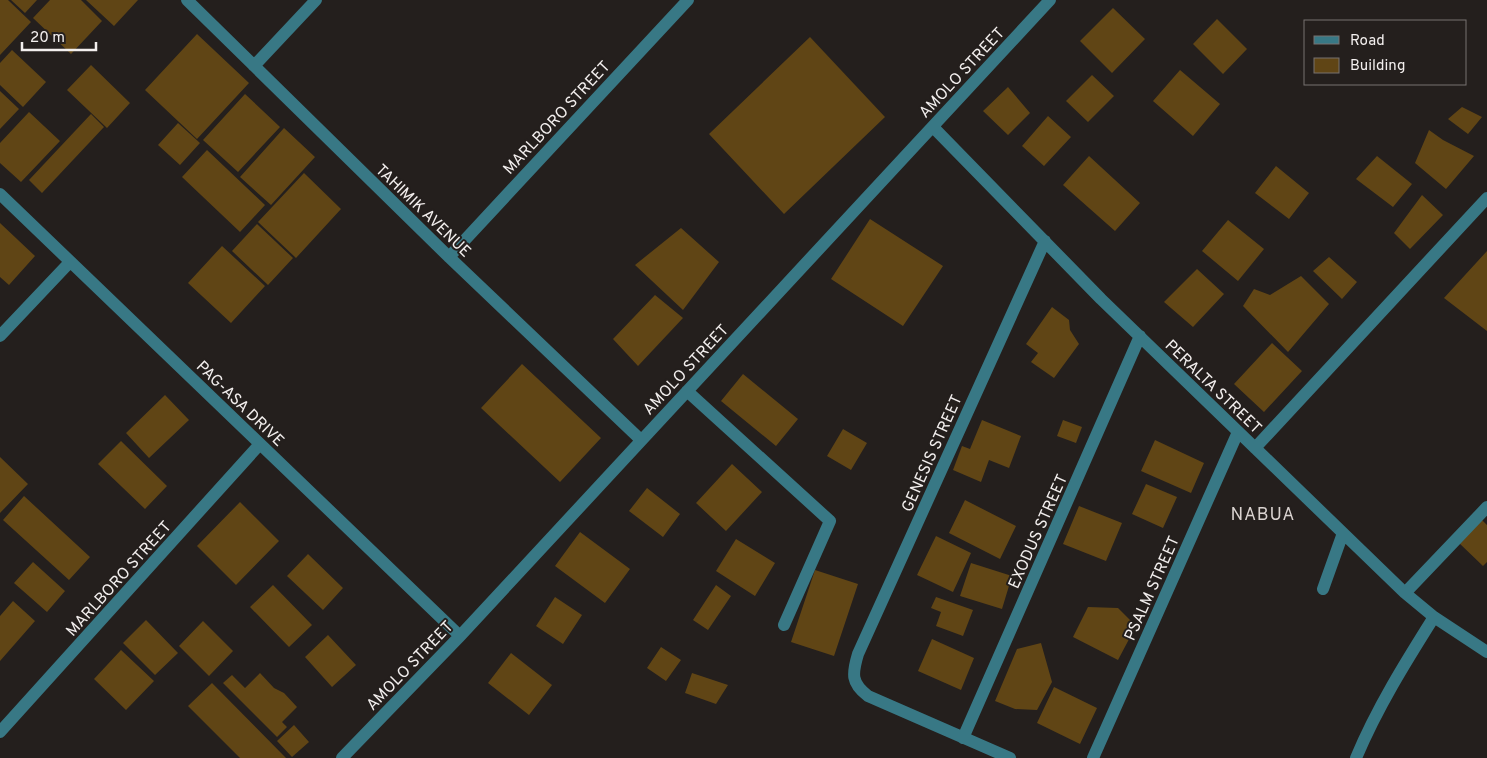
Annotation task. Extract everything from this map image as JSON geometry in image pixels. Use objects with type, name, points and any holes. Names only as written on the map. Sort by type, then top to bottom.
[{"type":"street","name":"TAHIMIK AVENUE","points":[[187,0],[449,257],[641,440]]},
{"type":"street","points":[[254,66],[316,0]]},
{"type":"street","name":"MARLBORO STREET","points":[[449,257],[688,0]]},
{"type":"street","name":"AMOLO STREET","points":[[342,758],[460,636],[1050,0]]},
{"type":"street","name":"PERALTA STREET","points":[[933,126],[1101,299],[1405,593],[1434,617],[1487,652]]},
{"type":"street","name":"PAG-ASA DRIVE","points":[[0,194],[460,636]]},
{"type":"street","points":[[1255,448],[1486,201]]},
{"type":"street","name":"GENESIS STREET","points":[[963,738],[868,696],[859,689],[853,670],[858,654],[1045,241]]},
{"type":"street","points":[[0,336],[70,262]]},
{"type":"street","name":"EXODUS STREET","points":[[963,738],[1140,336]]},
{"type":"street","points":[[687,391],[830,521],[784,625]]},
{"type":"street","name":"PSALM STREET","points":[[1093,758],[1238,432]]},
{"type":"street","name":"MARLBORO STREET","points":[[0,732],[260,444]]},
{"type":"street","points":[[1405,593],[1487,507]]},
{"type":"street","points":[[1323,590],[1343,532]]},
{"type":"street","points":[[1356,758],[1366,734],[1393,683],[1434,617]]},
{"type":"street","points":[[963,738],[1010,758]]},
{"type":"building","points":[[0,0],[8,0],[31,22],[0,55]]},
{"type":"building","points":[[11,0],[37,0],[25,13]]},
{"type":"building","points":[[50,0],[81,0],[102,21],[71,54],[33,18]]},
{"type":"building","points":[[86,0],[138,0],[114,26]]},
{"type":"building","points":[[1113,8],[1145,39],[1112,73],[1080,41]]},
{"type":"building","points":[[1217,19],[1247,49],[1223,74],[1193,44]]},
{"type":"building","points":[[197,34],[249,83],[197,139],[145,90]]},
{"type":"building","points":[[810,37],[885,117],[784,214],[709,134]]},
{"type":"building","points":[[12,50],[46,82],[23,107],[0,85],[0,63]]},
{"type":"building","points":[[91,65],[130,103],[107,128],[67,90]]},
{"type":"building","points":[[1180,70],[1220,104],[1193,136],[1153,101]]},
{"type":"building","points":[[1092,75],[1114,96],[1088,122],[1066,101]]},
{"type":"building","points":[[1008,87],[1030,113],[1008,135],[983,111]]},
{"type":"building","points":[[0,91],[19,109],[0,129]]},
{"type":"building","points":[[245,94],[280,127],[238,172],[203,140]]},
{"type":"building","points":[[1462,107],[1482,117],[1468,134],[1448,119]]},
{"type":"building","points":[[29,112],[60,141],[21,182],[0,163],[0,143]]},
{"type":"building","points":[[91,114],[104,127],[42,193],[29,180]]},
{"type":"building","points":[[1048,116],[1071,137],[1044,166],[1022,146]]},
{"type":"building","points":[[178,123],[200,143],[180,165],[158,145]]},
{"type":"building","points":[[284,128],[315,157],[271,205],[240,177]]},
{"type":"building","points":[[1429,130],[1443,140],[1474,156],[1446,189],[1415,163]]},
{"type":"building","points":[[207,150],[265,205],[240,232],[182,177]]},
{"type":"building","points":[[1089,156],[1140,203],[1115,231],[1063,185]]},
{"type":"building","points":[[1377,156],[1412,184],[1393,207],[1356,179]]},
{"type":"building","points":[[1276,166],[1309,193],[1289,219],[1255,193]]},
{"type":"building","points":[[304,173],[341,209],[296,258],[258,222]]},
{"type":"building","points":[[1422,195],[1443,215],[1410,249],[1394,233]]},
{"type":"building","points":[[870,219],[943,266],[903,326],[831,279]]},
{"type":"building","points":[[1228,220],[1264,249],[1238,281],[1202,251]]},
{"type":"building","points":[[0,223],[35,256],[9,285],[0,277]]},
{"type":"building","points":[[257,224],[293,258],[268,285],[232,251]]},
{"type":"building","points":[[681,228],[719,262],[683,310],[635,265]]},
{"type":"building","points":[[222,246],[265,286],[231,323],[188,283]]},
{"type":"building","points":[[1487,251],[1487,331],[1444,298]]},
{"type":"building","points":[[1329,257],[1357,282],[1342,299],[1313,271]]},
{"type":"building","points":[[1197,269],[1224,294],[1193,327],[1164,302]]},
{"type":"building","points":[[1301,276],[1329,304],[1288,352],[1243,306],[1254,289],[1270,295]]},
{"type":"building","points":[[655,295],[683,318],[638,366],[613,339]]},
{"type":"building","points":[[1052,307],[1069,320],[1070,330],[1079,344],[1054,378],[1031,362],[1038,353],[1026,344]]},
{"type":"building","points":[[1272,343],[1302,371],[1264,412],[1234,384]]},
{"type":"building","points":[[522,364],[601,438],[560,482],[481,408]]},
{"type":"building","points":[[743,374],[798,419],[776,446],[721,401]]},
{"type":"building","points":[[165,395],[189,420],[149,458],[126,433]]},
{"type":"building","points":[[982,420],[1021,436],[1009,468],[989,460],[981,482],[953,470],[962,446],[970,449]]},
{"type":"building","points":[[1063,420],[1082,427],[1076,443],[1057,436]]},
{"type":"building","points":[[843,429],[867,443],[851,470],[827,456]]},
{"type":"building","points":[[1155,440],[1204,463],[1191,493],[1141,471]]},
{"type":"building","points":[[121,441],[167,486],[145,509],[98,464]]},
{"type":"building","points":[[0,457],[28,484],[0,513]]},
{"type":"building","points":[[732,464],[762,492],[726,531],[696,503]]},
{"type":"building","points":[[1146,484],[1177,497],[1163,528],[1132,514]]},
{"type":"building","points":[[647,488],[680,514],[663,537],[629,511]]},
{"type":"building","points":[[24,496],[90,557],[69,580],[3,520]]},
{"type":"building","points":[[965,500],[1016,526],[1000,559],[949,533]]},
{"type":"building","points":[[240,502],[279,541],[236,585],[197,546]]},
{"type":"building","points":[[1079,506],[1122,523],[1106,561],[1063,544]]},
{"type":"building","points":[[1480,518],[1487,525],[1487,562],[1483,566],[1458,542]]},
{"type":"building","points":[[580,532],[630,569],[605,603],[555,566]]},
{"type":"building","points":[[936,536],[971,553],[953,592],[917,575]]},
{"type":"building","points":[[736,539],[775,563],[755,596],[716,571]]},
{"type":"building","points":[[308,554],[343,588],[323,610],[287,576]]},
{"type":"building","points":[[33,562],[65,591],[47,612],[14,583]]},
{"type":"building","points":[[971,563],[1012,576],[1002,609],[960,596]]},
{"type":"building","points":[[815,570],[858,584],[834,656],[791,642]]},
{"type":"building","points":[[273,585],[312,625],[289,647],[250,607]]},
{"type":"building","points":[[716,585],[731,596],[708,630],[693,620]]},
{"type":"building","points":[[555,597],[582,615],[563,644],[536,626]]},
{"type":"building","points":[[936,597],[973,610],[963,636],[936,626],[941,612],[931,608]]},
{"type":"building","points":[[13,601],[35,621],[0,661],[0,616]]},
{"type":"building","points":[[1088,607],[1118,608],[1136,626],[1118,660],[1073,637]]},
{"type":"building","points":[[146,620],[178,653],[155,675],[123,643]]},
{"type":"building","points":[[203,621],[233,651],[209,676],[179,646]]},
{"type":"building","points":[[328,635],[356,665],[332,687],[305,657]]},
{"type":"building","points":[[932,639],[974,658],[961,690],[918,671]]},
{"type":"building","points":[[1041,643],[1052,682],[1037,710],[1015,709],[995,701],[1017,649]]},
{"type":"building","points":[[661,647],[681,660],[666,681],[647,668]]},
{"type":"building","points":[[121,650],[154,681],[126,710],[94,679]]},
{"type":"building","points":[[511,653],[552,685],[529,715],[488,683]]},
{"type":"building","points":[[260,673],[274,688],[284,693],[297,707],[282,722],[287,727],[277,737],[223,683],[232,675],[245,688]]},
{"type":"building","points":[[692,673],[728,685],[716,704],[685,693]]},
{"type":"building","points":[[212,683],[286,758],[240,758],[188,706]]},
{"type":"building","points":[[1054,687],[1097,708],[1080,744],[1037,723]]},
{"type":"building","points":[[294,725],[309,742],[292,757],[277,741]]},
{"type":"district","name":"NABUA","points":[[1263,514]]}]
